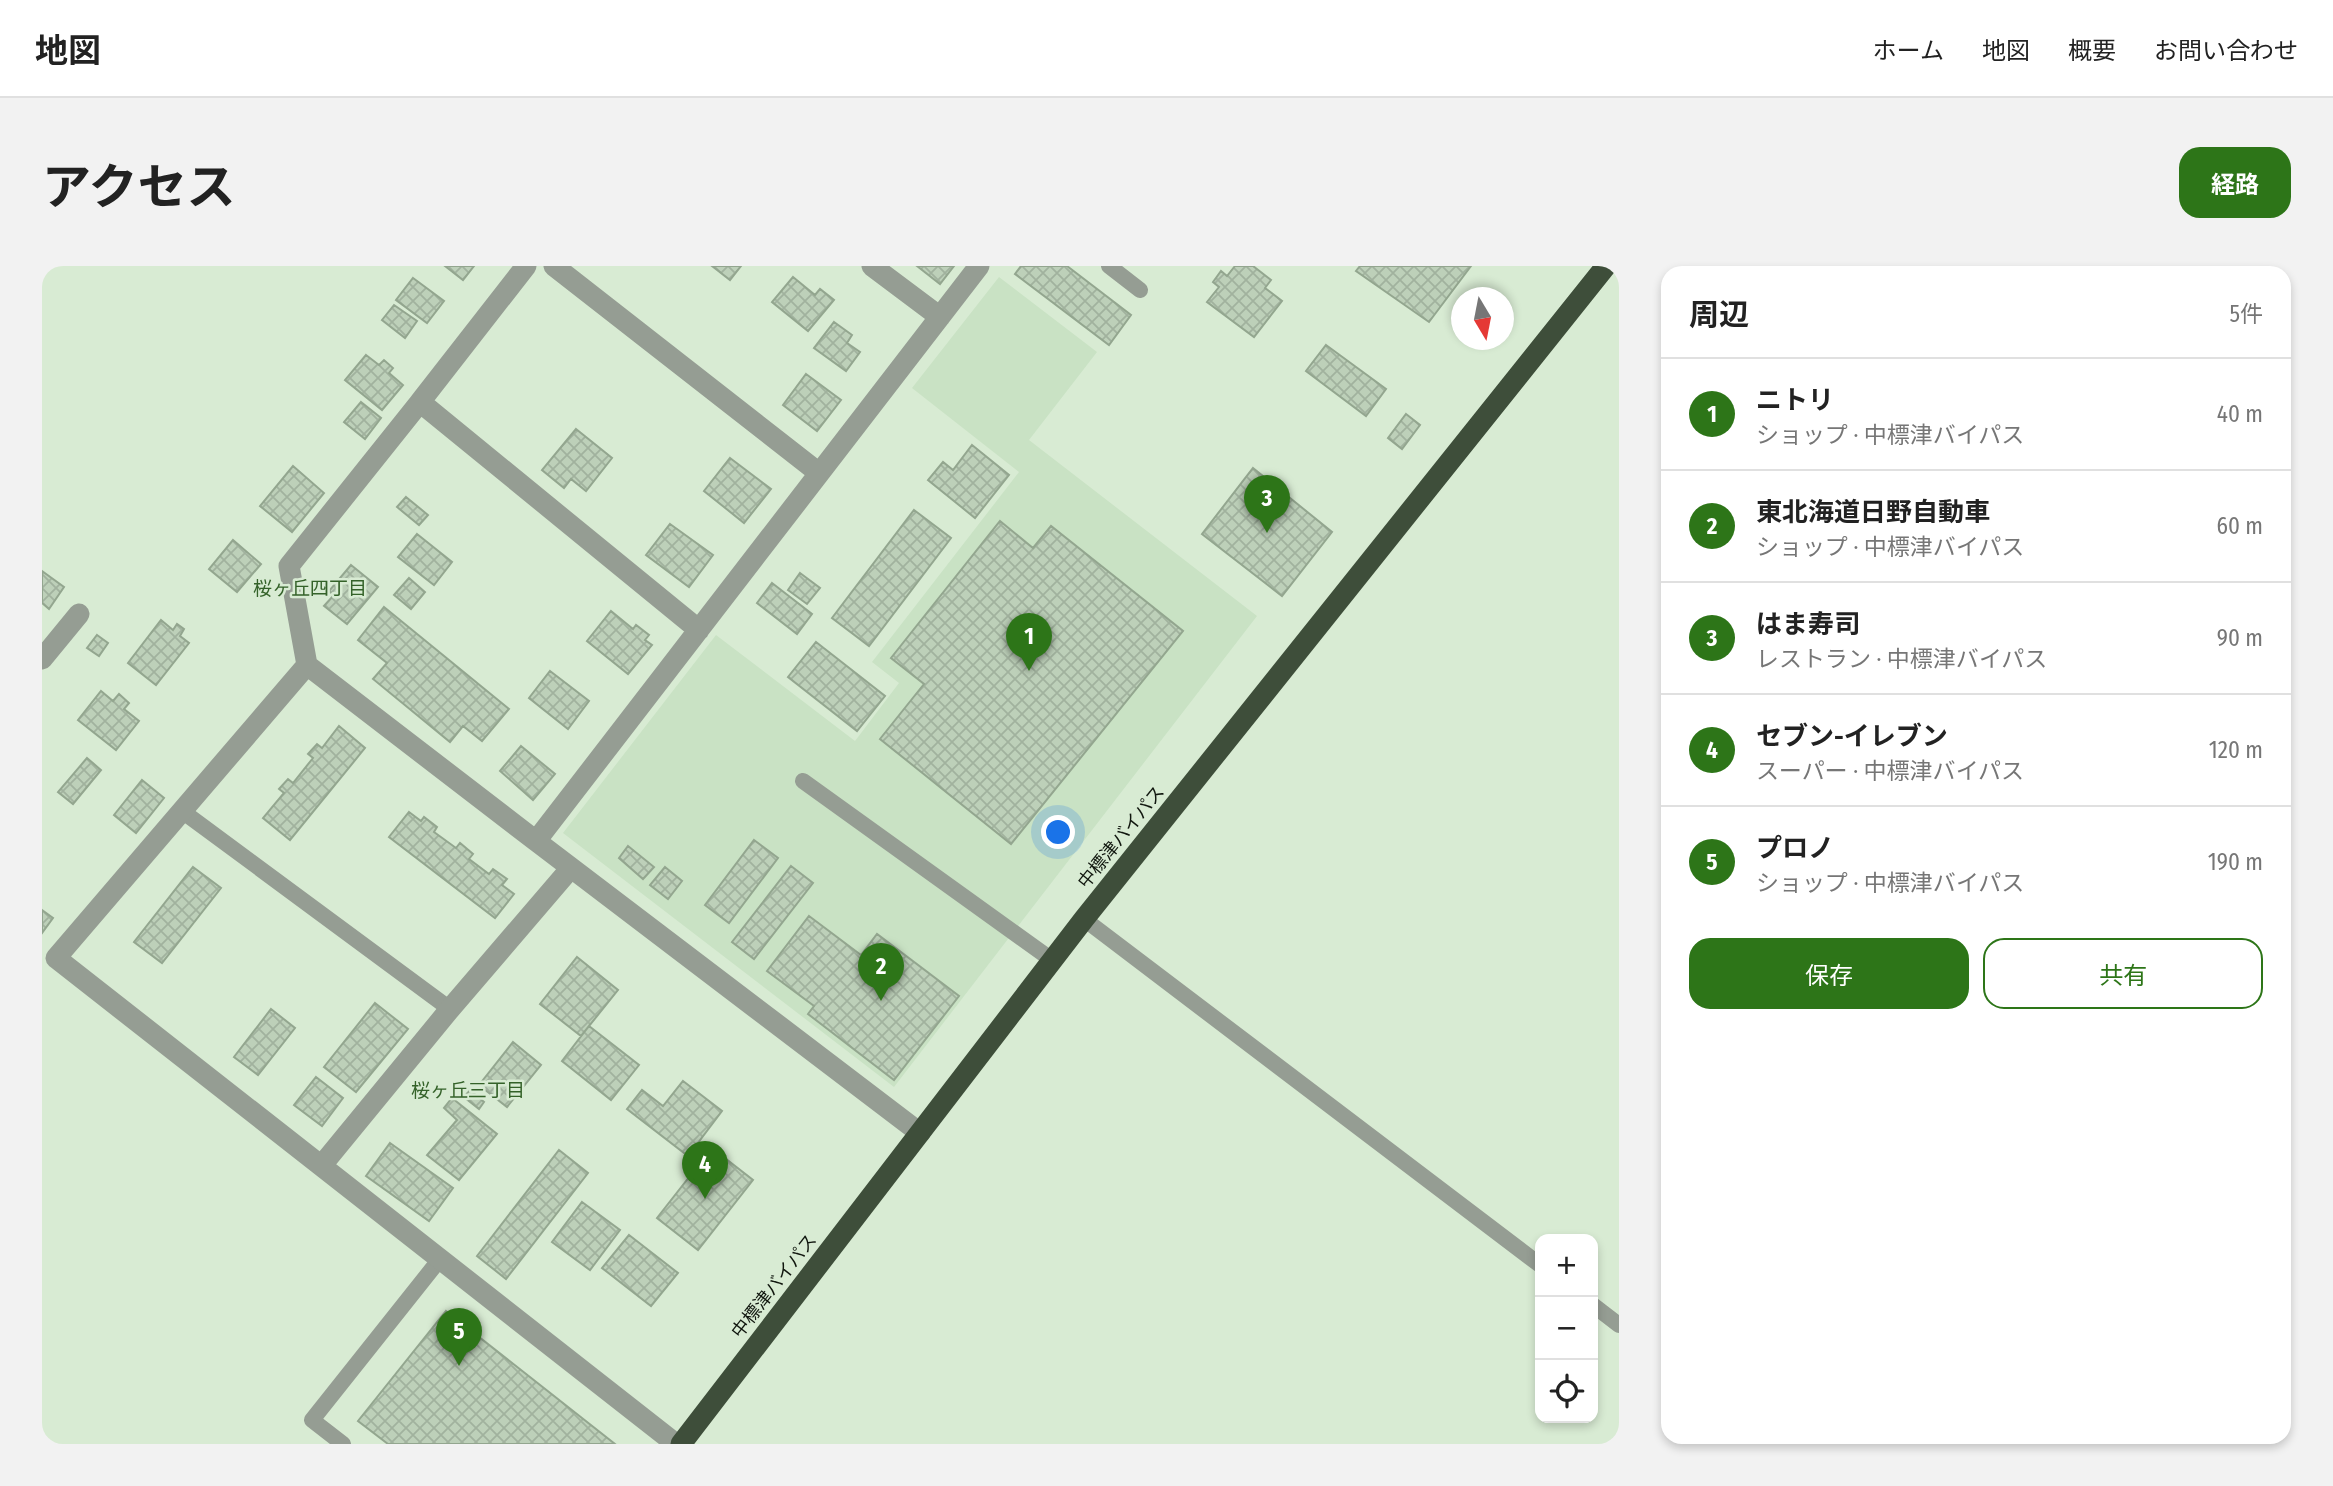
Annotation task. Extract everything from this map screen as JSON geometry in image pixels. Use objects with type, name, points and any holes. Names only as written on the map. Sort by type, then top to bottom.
[{"type":"highway","name":"中標津バイパス","points":[[679,1444],[1084,919],[1606,266]]},
{"type":"street","points":[[526,266],[289,566],[307,665],[570,869],[920,1133]]},
{"type":"street","points":[[554,266],[819,474]]},
{"type":"street","points":[[872,266],[940,317]]},
{"type":"street","points":[[536,841],[979,266]]},
{"type":"street","points":[[420,402],[699,630]]},
{"type":"street","points":[[42,659],[79,614]]},
{"type":"street","points":[[307,665],[182,811],[49,959],[322,1165],[679,1444]]},
{"type":"street","points":[[322,1165],[570,869]]},
{"type":"lane","points":[[1109,266],[1140,290]]},
{"type":"lane","points":[[803,781],[1052,960]]},
{"type":"lane","points":[[182,811],[450,1009]]},
{"type":"lane","points":[[1084,919],[1535,1261]]},
{"type":"lane","points":[[343,1444],[312,1420],[440,1259]]},
{"type":"lane","points":[[1598,1309],[1619,1325]]},
{"type":"shaded area","points":[[999,277],[1097,352],[1029,440],[1257,616],[894,1087],[563,833],[716,635],[855,741],[899,683],[872,662],[1019,472],[912,388]]},
{"type":"building","points":[[445,266],[474,266],[463,280]]},
{"type":"building","points":[[712,266],[741,266],[730,280]]},
{"type":"building","points":[[917,266],[954,266],[940,284]]},
{"type":"building","points":[[1021,266],[1067,266],[1131,315],[1109,345],[1015,274]]},
{"type":"building","points":[[1235,266],[1253,266],[1271,280],[1265,288],[1282,301],[1254,337],[1207,302],[1219,287],[1213,282],[1221,271],[1227,276]]},
{"type":"building","points":[[1360,266],[1471,266],[1455,287],[1451,287],[1451,293],[1429,322],[1356,271]]},
{"type":"building","points":[[793,277],[815,295],[820,289],[834,300],[808,331],[772,302]]},
{"type":"building","points":[[413,278],[444,301],[427,323],[396,300]]},
{"type":"building","points":[[394,305],[417,321],[405,338],[382,320]]},
{"type":"building","points":[[834,322],[852,335],[847,343],[860,352],[846,371],[814,348]]},
{"type":"building","points":[[1326,345],[1386,389],[1366,416],[1306,371]]},
{"type":"building","points":[[366,355],[379,365],[384,360],[393,368],[389,373],[403,385],[382,410],[345,380]]},
{"type":"building","points":[[806,374],[841,400],[817,431],[783,405]]},
{"type":"building","points":[[361,402],[381,418],[365,439],[344,422]]},
{"type":"building","points":[[1406,414],[1420,425],[1402,449],[1388,438]]},
{"type":"building","points":[[576,429],[612,458],[586,491],[571,479],[564,488],[542,470]]},
{"type":"building","points":[[972,445],[1009,475],[975,518],[928,480],[943,462],[953,470]]},
{"type":"building","points":[[730,458],[771,489],[744,523],[704,491]]},
{"type":"building","points":[[293,466],[324,493],[292,532],[260,506]]},
{"type":"building","points":[[1253,468],[1332,532],[1282,596],[1202,534]]},
{"type":"building","points":[[406,497],[428,515],[419,525],[397,507]]},
{"type":"building","points":[[914,510],[951,538],[869,646],[832,618]]},
{"type":"building","points":[[1000,521],[1033,548],[1051,526],[1183,631],[1011,844],[880,739],[924,684],[891,658]]},
{"type":"building","points":[[670,524],[713,555],[689,587],[646,555]]},
{"type":"building","points":[[417,534],[452,562],[434,585],[398,557]]},
{"type":"building","points":[[233,540],[261,564],[237,592],[209,569]]},
{"type":"building","points":[[351,565],[378,587],[347,624],[324,606],[334,595],[329,591]]},
{"type":"building","points":[[42,571],[64,587],[49,609],[42,603]]},
{"type":"building","points":[[800,573],[820,588],[807,604],[788,590]]},
{"type":"building","points":[[409,578],[425,592],[411,609],[394,595]]},
{"type":"building","points":[[772,583],[812,614],[797,634],[757,603]]},
{"type":"building","points":[[384,607],[509,709],[482,741],[463,726],[450,742],[373,679],[387,663],[358,640]]},
{"type":"building","points":[[611,611],[633,629],[636,625],[649,635],[645,640],[652,645],[628,674],[587,641]]},
{"type":"building","points":[[161,620],[173,630],[177,624],[184,629],[180,636],[189,643],[156,685],[128,663]]},
{"type":"building","points":[[97,635],[108,643],[99,656],[87,648]]},
{"type":"building","points":[[816,642],[885,696],[857,731],[788,677]]},
{"type":"building","points":[[550,671],[589,701],[568,729],[529,698]]},
{"type":"building","points":[[101,691],[113,701],[119,694],[129,703],[124,709],[139,721],[116,750],[78,720]]},
{"type":"building","points":[[339,726],[365,748],[290,840],[263,818],[284,793],[279,789],[288,779],[293,783],[313,758],[308,754],[317,744],[322,748]]},
{"type":"building","points":[[521,746],[555,774],[533,800],[500,771]]},
{"type":"building","points":[[87,758],[101,770],[73,804],[58,792]]},
{"type":"building","points":[[142,780],[164,798],[136,833],[114,815]]},
{"type":"building","points":[[409,812],[421,821],[424,817],[437,827],[434,832],[456,848],[460,843],[473,854],[469,859],[489,874],[493,869],[507,879],[502,885],[514,894],[495,918],[389,837]]},
{"type":"building","points":[[754,840],[778,858],[729,923],[705,905]]},
{"type":"building","points":[[628,846],[654,867],[643,879],[619,858]]},
{"type":"building","points":[[791,866],[813,883],[754,959],[732,942]]},
{"type":"building","points":[[193,867],[221,888],[162,963],[134,942]]},
{"type":"building","points":[[665,867],[682,881],[668,899],[650,885]]},
{"type":"building","points":[[42,910],[53,918],[42,933]]},
{"type":"building","points":[[809,916],[861,955],[877,934],[959,996],[894,1080],[808,1014],[814,1006],[767,971]]},
{"type":"building","points":[[577,957],[618,990],[581,1036],[540,1004]]},
{"type":"building","points":[[375,1003],[408,1029],[356,1092],[324,1067]]},
{"type":"building","points":[[271,1009],[295,1028],[258,1075],[234,1057]]},
{"type":"building","points":[[589,1026],[639,1065],[611,1100],[562,1061]]},
{"type":"building","points":[[513,1042],[541,1065],[507,1107],[479,1085]]},
{"type":"building","points":[[316,1077],[343,1098],[322,1126],[294,1105]]},
{"type":"building","points":[[683,1081],[722,1111],[688,1156],[627,1109],[642,1090],[663,1106]]},
{"type":"building","points":[[470,1090],[484,1102],[479,1109],[464,1097]]},
{"type":"building","points":[[452,1098],[497,1134],[459,1180],[427,1155],[457,1120],[444,1108]]},
{"type":"building","points":[[390,1143],[453,1188],[429,1221],[366,1176]]},
{"type":"building","points":[[712,1148],[753,1180],[698,1250],[657,1218]]},
{"type":"building","points":[[559,1150],[588,1173],[506,1279],[477,1256]]},
{"type":"building","points":[[582,1202],[620,1230],[590,1270],[552,1242]]},
{"type":"building","points":[[629,1235],[678,1273],[651,1306],[602,1268]]},
{"type":"building","points":[[446,1311],[615,1444],[388,1444],[358,1421]]},
{"type":"place","name":"はま寿司","points":[[1267,533]]},
{"type":"place","name":"ニトリ","points":[[1029,671]]},
{"type":"place","name":"東北海道日野自動車","points":[[881,1001]]},
{"type":"place","name":"セブン-イレブン","points":[[705,1199]]},
{"type":"place","name":"プロノ","points":[[459,1366]]},
{"type":"district","name":"桜ヶ丘四丁目","points":[[310,588]]},
{"type":"district","name":"桜ヶ丘三丁目","points":[[468,1090]]}]
